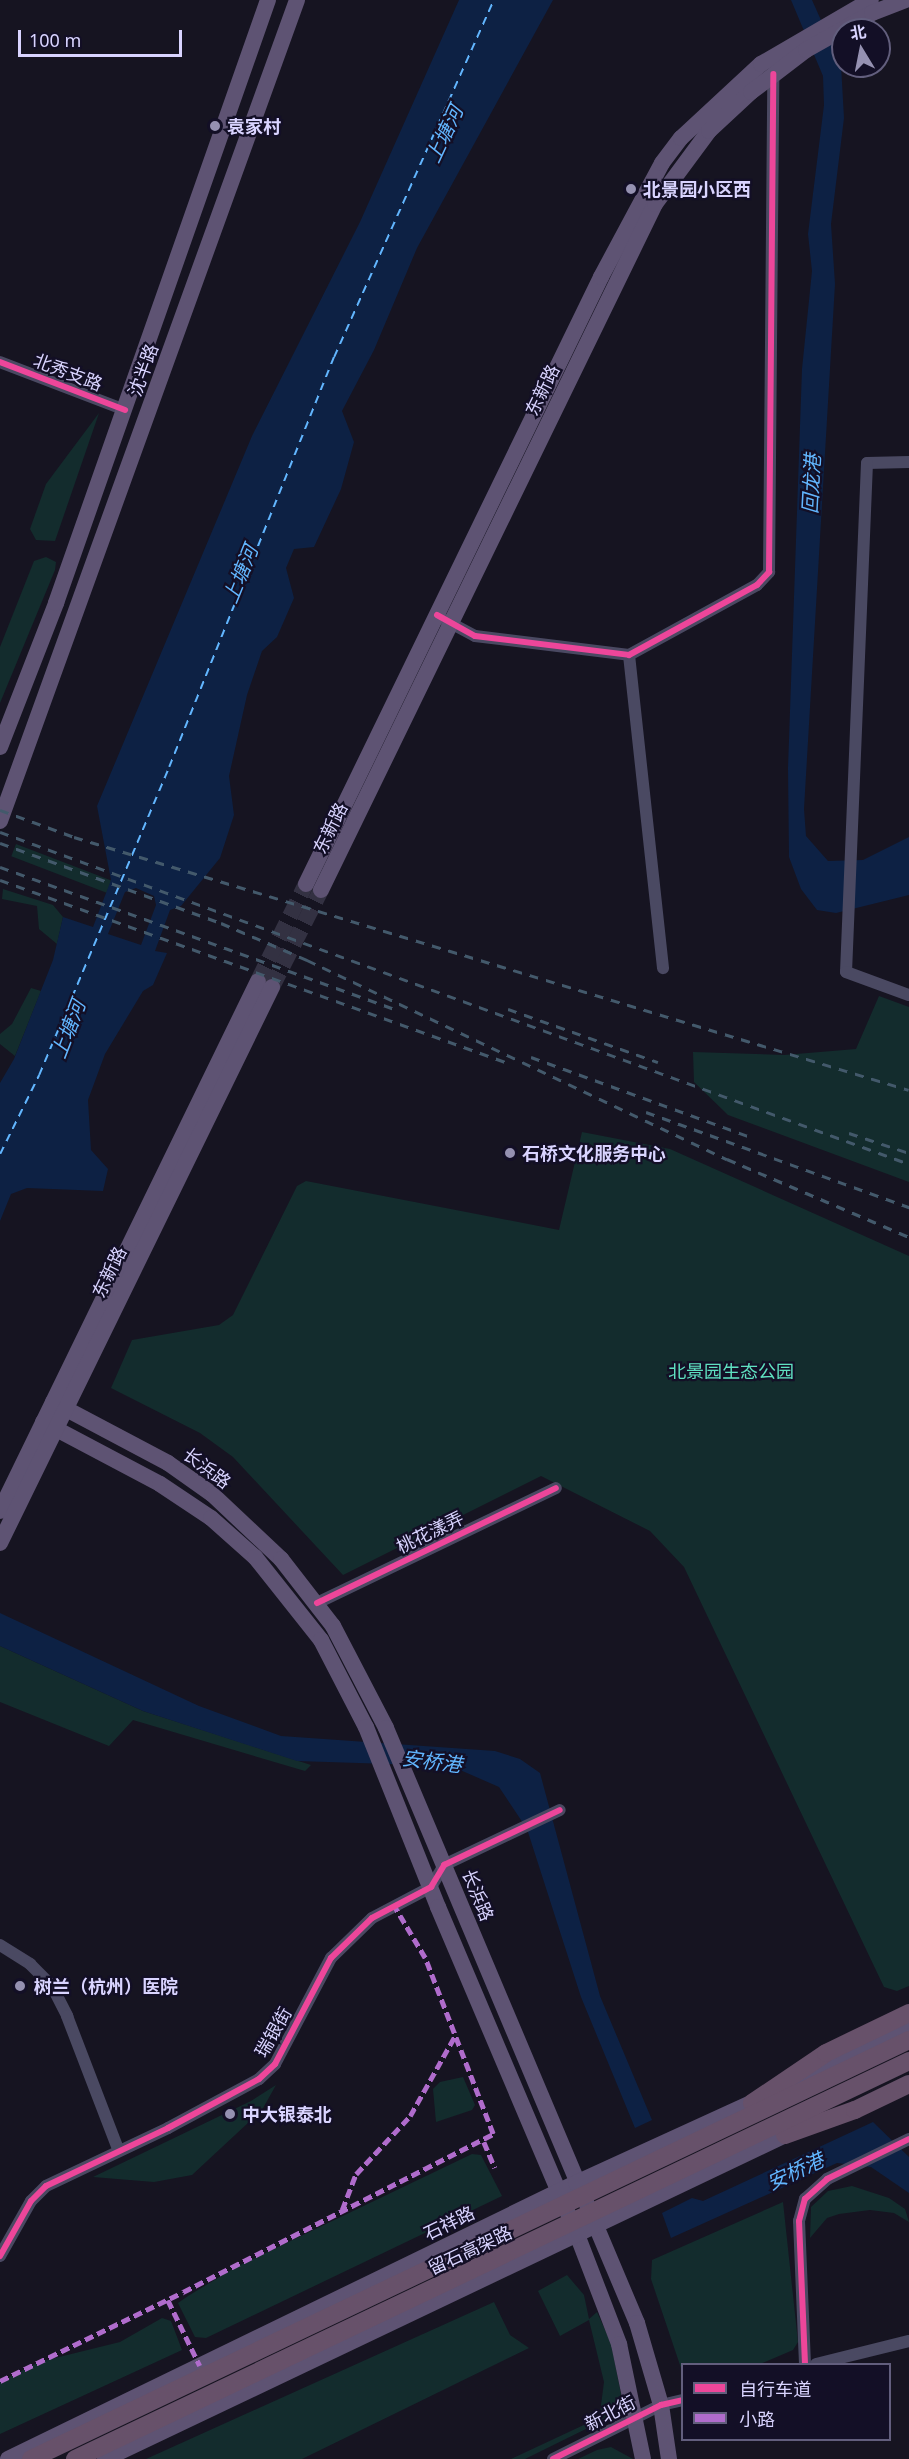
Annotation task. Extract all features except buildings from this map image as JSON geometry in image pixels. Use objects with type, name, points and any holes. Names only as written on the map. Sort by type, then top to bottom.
[{"type":"highway","points":[[752,2103],[826,2053],[909,2013]]},
{"type":"highway","name":"留石高架路","points":[[31,2459],[909,2040]]},
{"type":"highway","name":"留石高架路","points":[[75,2459],[909,2061]]},
{"type":"highway","points":[[785,2135],[855,2110],[909,2084]]},
{"type":"main road","name":"沈半路","points":[[0,747],[125,410],[268,0]]},
{"type":"main road","name":"沈半路","points":[[0,821],[297,0]]},
{"type":"main road","name":"东新路","points":[[845,18],[871,0]]},
{"type":"main road","name":"东新路","points":[[858,18],[906,0]]},
{"type":"main road","name":"东新路","points":[[314,887],[443,619],[628,220],[662,164],[718,101],[761,64],[802,45],[831,28]]},
{"type":"main road","name":"东新路","points":[[443,619],[655,204],[709,131],[802,45]]},
{"type":"main road","name":"东新路","points":[[0,1511],[49,1425],[265,984]]},
{"type":"main road","name":"长浜路","points":[[59,1405],[168,1463],[212,1494],[281,1559],[316,1603],[375,1705],[576,2183],[598,2227],[637,2323],[661,2405],[669,2459]]},
{"type":"main road","name":"东新路","points":[[0,1543],[49,1425]]},
{"type":"main road","points":[[49,1425],[160,1484],[211,1518],[255,1557],[321,1640],[360,1714],[556,2193],[578,2236],[619,2344],[643,2459]]},
{"type":"main road","name":"石祥路","points":[[8,2459],[576,2183],[752,2103],[909,2027]]},
{"type":"main road","points":[[105,2459],[598,2227],[909,2075]]},
{"type":"street","points":[[443,619],[475,636],[629,655],[757,585],[769,572],[773,74]]},
{"type":"street","name":"北秀支路","points":[[0,362],[125,410]]},
{"type":"street","points":[[909,462],[867,463],[850,924],[846,972],[909,995]]},
{"type":"street","points":[[629,655],[663,968]]},
{"type":"street","name":"桃花漾弄","points":[[316,1603],[556,1488]]},
{"type":"street","points":[[431,1887],[444,1865],[560,1810]]},
{"type":"street","name":"瑞银街","points":[[0,2256],[31,2201],[46,2186],[118,2149],[168,2128],[259,2079],[275,2064],[331,1958],[347,1938],[372,1918],[431,1887]]},
{"type":"street","points":[[0,1945],[30,1964],[52,1986],[68,2016],[118,2149]]},
{"type":"street","points":[[805,2363],[799,2221],[801,2207],[813,2189],[909,2139]]},
{"type":"street","points":[[820,2363],[909,2341]]},
{"type":"street","name":"新北街","points":[[553,2459],[661,2405],[681,2400]]},
{"type":"green space","points":[[99,413],[55,541],[36,540],[30,529],[46,484]]},
{"type":"green space","points":[[46,557],[56,562],[55,570],[0,703],[0,647],[34,561]]},
{"type":"green space","points":[[16,844],[111,881],[107,893],[11,856]]},
{"type":"green space","points":[[3,889],[53,905],[63,917],[57,944],[39,929],[37,906],[2,899]]},
{"type":"green space","points":[[31,988],[41,991],[15,1056],[0,1044],[0,1034],[12,1024]]},
{"type":"green space","points":[[879,996],[909,1007],[909,1182],[728,1115],[694,1082],[693,1052],[784,1055],[856,1049]]},
{"type":"green space","name":"北景园生态公园","points":[[582,1132],[670,1149],[909,1256],[909,1986],[897,1991],[884,1987],[684,1567],[650,1531],[541,1476],[343,1575],[233,1457],[200,1433],[111,1388],[132,1340],[219,1325],[233,1315],[297,1186],[306,1181],[559,1230]]},
{"type":"green space","points":[[0,1646],[143,1711],[311,1765],[305,1771],[133,1720],[109,1746],[0,1702]]},
{"type":"green space","points":[[463,2077],[475,2105],[472,2110],[436,2122],[433,2089],[440,2082]]},
{"type":"green space","points":[[276,2085],[262,2110],[192,2175],[154,2182],[93,2177],[251,2101]]},
{"type":"green space","points":[[472,2154],[481,2155],[502,2196],[206,2338],[195,2337],[178,2303],[188,2296],[236,2267]]},
{"type":"green space","points":[[852,2186],[889,2198],[905,2209],[909,2222],[894,2213],[870,2210],[839,2214],[827,2218],[810,2238],[811,2207],[828,2191]]},
{"type":"green space","points":[[783,2202],[798,2342],[793,2350],[762,2363],[681,2363],[681,2368],[651,2279],[652,2260]]},
{"type":"green space","points":[[567,2275],[584,2295],[589,2319],[597,2312],[611,2343],[621,2394],[613,2414],[525,2459],[511,2459],[588,2423],[600,2413],[604,2382],[589,2320],[560,2336],[538,2291]]},
{"type":"green space","points":[[494,2302],[510,2335],[529,2348],[302,2459],[146,2459]]},
{"type":"green space","points":[[162,2318],[171,2321],[182,2350],[0,2434],[0,2382],[39,2362],[120,2342]]},
{"type":"green space","points":[[611,2447],[633,2459],[578,2459],[597,2450]]},
{"type":"water","name":"上塘河","points":[[459,0],[553,0],[417,248],[374,350],[342,411],[354,442],[341,489],[314,547],[294,549],[286,568],[294,598],[277,637],[262,651],[247,695],[229,776],[234,815],[220,858],[181,906],[170,910],[155,951],[167,953],[153,985],[143,991],[105,1054],[88,1100],[91,1150],[108,1169],[103,1191],[27,1188],[11,1194],[0,1221],[0,1083],[14,1059],[53,960],[63,917],[93,927],[111,880],[97,806],[252,436],[360,222]],"holes":[[[136,888],[154,896],[156,905],[141,945],[108,934],[125,892]]]},
{"type":"water","name":"回龙港","points":[[791,0],[812,0],[831,43],[831,78],[842,78],[844,118],[831,224],[835,284],[804,809],[806,836],[828,861],[863,860],[909,837],[909,895],[836,913],[817,910],[801,889],[789,857],[788,768],[802,369],[812,271],[808,234],[824,105],[823,76]]},
{"type":"water","name":"安桥港","points":[[0,1613],[199,1706],[281,1736],[495,1751],[520,1759],[540,1773],[600,1996],[652,2120],[635,2128],[581,1997],[527,1829],[499,1787],[451,1766],[297,1761],[143,1711],[0,1646]]},
{"type":"water","name":"安桥港","points":[[873,2122],[909,2157],[909,2193],[871,2167],[837,2163],[671,2238],[662,2213],[692,2198],[703,2201]]},
{"type":"ferry route","points":[[0,1154],[39,1075],[169,767],[334,357],[494,0]]},
{"type":"tunnel","points":[[258,981],[306,884]]},
{"type":"tunnel","points":[[272,987],[321,890]]},
{"type":"railway","points":[[0,810],[74,837],[909,1090]]},
{"type":"railway","points":[[0,832],[909,1164]]},
{"type":"railway","points":[[0,843],[221,923],[307,960],[727,1159],[909,1237]]},
{"type":"railway","points":[[0,867],[392,1008]]},
{"type":"railway","points":[[0,880],[508,1063]]},
{"type":"railway","points":[[508,1009],[658,1062]]},
{"type":"railway","points":[[531,1057],[754,1138]]},
{"type":"railway","points":[[646,1112],[909,1207]]},
{"type":"railway","points":[[849,1133],[909,1153]]},
{"type":"marked path","points":[[0,2381],[183,2292],[493,2134],[425,1958],[394,1906]]},
{"type":"marked path","points":[[342,2210],[356,2174],[410,2116],[456,2034]]},
{"type":"marked path","points":[[484,2142],[495,2168]]},
{"type":"marked path","points":[[168,2300],[200,2366]]},
{"type":"cycle path","points":[[437,615],[475,636],[629,655],[757,585],[769,572],[773,74]]},
{"type":"cycle path","points":[[0,362],[125,410]]},
{"type":"cycle path","points":[[317,1603],[556,1488]]},
{"type":"cycle path","points":[[0,2256],[31,2201],[46,2186],[168,2128],[259,2079],[275,2064],[331,1958],[372,1918],[431,1887],[444,1865],[560,1810]]},
{"type":"cycle path","points":[[805,2363],[799,2221],[805,2199],[827,2179],[909,2139]]},
{"type":"cycle path","points":[[553,2459],[661,2405],[681,2400]]},
{"type":"place","name":"袁家村","points":[[215,126]]},
{"type":"place","name":"北景园小区西","points":[[631,189]]},
{"type":"place","name":"石桥文化服务中心","points":[[510,1153]]},
{"type":"place","name":"树兰（杭州）医院","points":[[20,1986]]},
{"type":"place","name":"中大银泰北","points":[[230,2114]]}]
